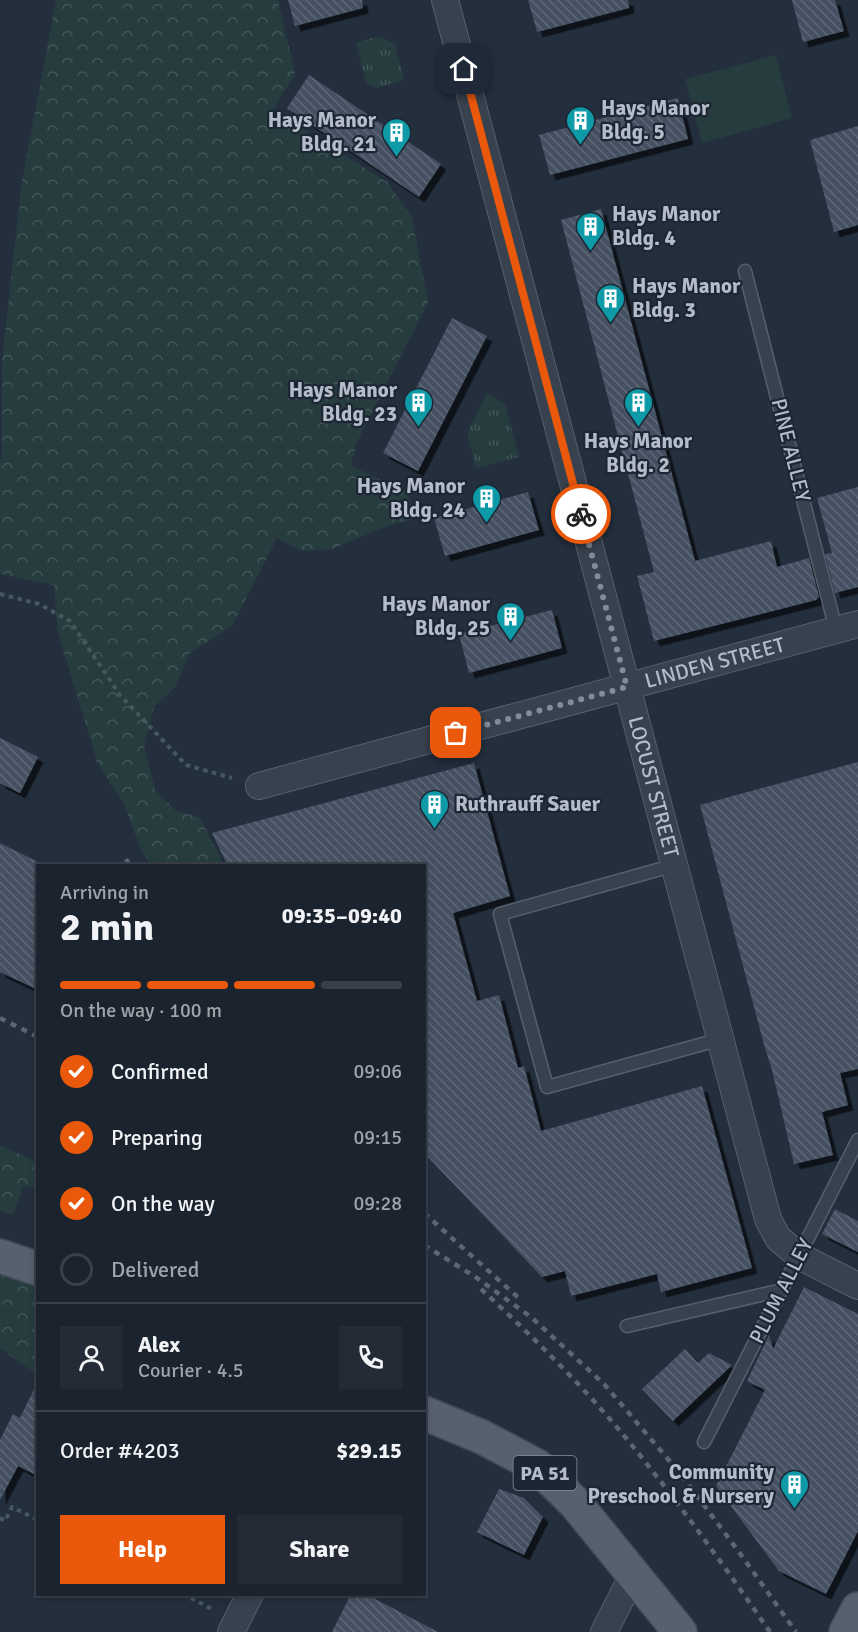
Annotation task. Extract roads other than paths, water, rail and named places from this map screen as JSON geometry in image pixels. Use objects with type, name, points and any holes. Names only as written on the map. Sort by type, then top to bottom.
[{"type":"main road","points":[[0,1256],[36,1268]]},
{"type":"main road","name":"PA 51","points":[[426,1414],[482,1437],[537,1466],[575,1503],[680,1632]]},
{"type":"main road","points":[[846,1632],[858,1609]]},
{"type":"street","name":"LOCUST STREET","points":[[445,0],[768,1219],[778,1238],[799,1256],[858,1286]]},
{"type":"street","name":"LINDEN STREET","points":[[259,786],[847,627]]},
{"type":"street","points":[[604,1632],[633,1575]]},
{"type":"street","points":[[231,1632],[249,1596]]},
{"type":"lane","name":"PINE ALLEY","points":[[745,271],[847,627]]},
{"type":"lane","points":[[675,865],[500,914],[547,1088],[721,1040]]},
{"type":"lane","name":"PLUM ALLEY","points":[[704,1442],[858,1140]]},
{"type":"lane","points":[[627,1326],[782,1290]]},
{"type":"railway","points":[[126,859],[129,864]]},
{"type":"railway","points":[[0,1018],[36,1036]]},
{"type":"railway","points":[[426,1215],[522,1301]]},
{"type":"railway","points":[[426,1246],[474,1276],[531,1317],[604,1384],[679,1472],[796,1632]]},
{"type":"railway","points":[[481,1289],[553,1358],[621,1432],[698,1530],[770,1632]]},
{"type":"place","name":"Hays Manor Bldg. 5","points":[[580,146]]},
{"type":"place","name":"Hays Manor Bldg. 21","points":[[397,158]]},
{"type":"place","name":"Hays Manor Bldg. 4","points":[[591,252]]},
{"type":"place","name":"Hays Manor Bldg. 3","points":[[611,324]]},
{"type":"place","name":"Hays Manor Bldg. 23","points":[[418,428]]},
{"type":"place","name":"Hays Manor Bldg. 2","points":[[638,428]]},
{"type":"place","name":"Hays Manor Bldg. 24","points":[[486,524]]},
{"type":"place","name":"Hays Manor Bldg. 25","points":[[511,642]]},
{"type":"place","name":"Ruthrauff Sauer","points":[[434,830]]},
{"type":"place","name":"Community Preschool & Nursery","points":[[795,1510]]}]
